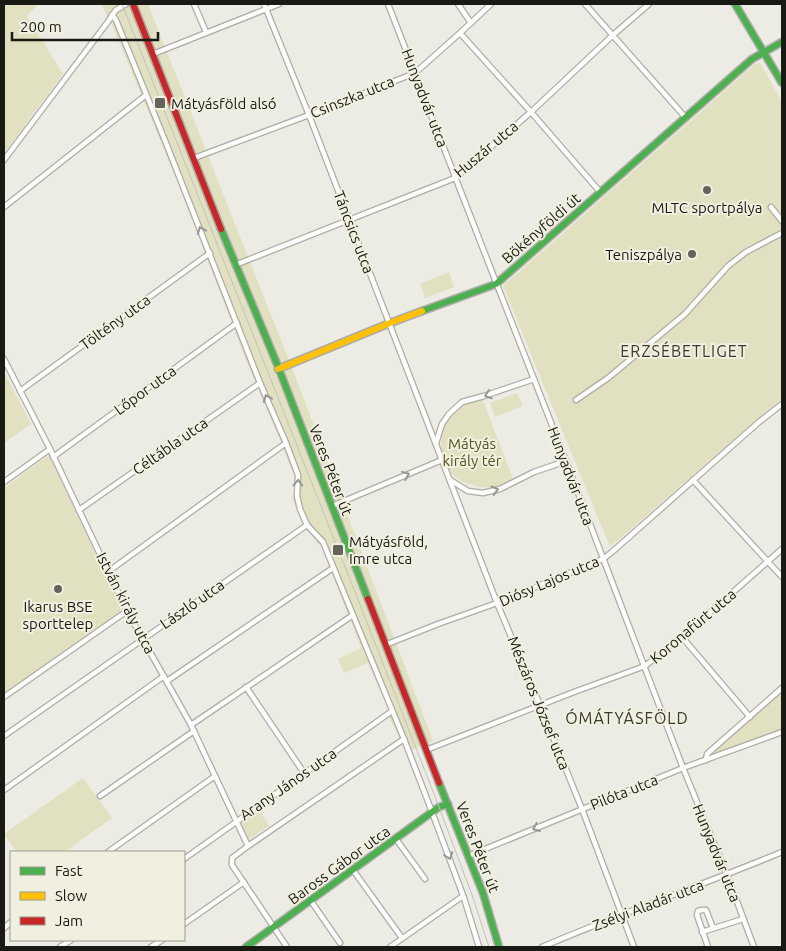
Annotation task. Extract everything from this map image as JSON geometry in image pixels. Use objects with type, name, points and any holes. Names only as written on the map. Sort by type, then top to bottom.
[{"type":"main road","name":"Veres Péter út","points":[[134,4],[448,804],[488,908],[499,947]]},
{"type":"main road","points":[[735,4],[782,83]]},
{"type":"main road","name":"Bökényföldi út","points":[[278,369],[390,323],[496,284],[752,59],[782,42]]},
{"type":"main road","name":"Baross Gábor utca","points":[[246,947],[439,807],[448,804]]},
{"type":"street","points":[[4,160],[118,7],[126,4]]},
{"type":"street","points":[[194,4],[206,32]]},
{"type":"street","points":[[153,54],[265,6],[279,4]]},
{"type":"street","name":"Hunyadvár utca","points":[[388,4],[754,947]]},
{"type":"street","points":[[458,4],[470,23]]},
{"type":"street","name":"Csinszka utca","points":[[194,158],[415,73],[491,4]]},
{"type":"street","points":[[585,4],[686,118]]},
{"type":"street","name":"Huszár utca","points":[[236,265],[455,178],[531,112],[649,4]]},
{"type":"street","name":"Táncsics utca","points":[[265,6],[309,114],[442,460]]},
{"type":"street","name":"Veres Péter út","points":[[112,15],[116,20],[260,383],[286,443],[298,475],[298,503],[307,525],[323,542],[404,739],[463,896],[479,947]]},
{"type":"street","points":[[460,33],[601,193]]},
{"type":"street","points":[[4,207],[146,95]]},
{"type":"street","points":[[771,207],[782,221]]},
{"type":"street","points":[[576,400],[608,378],[685,314],[728,266],[746,252],[782,233]]},
{"type":"street","name":"Töltény utca","points":[[20,391],[210,253]]},
{"type":"street","name":"Lőpor utca","points":[[53,457],[237,323]]},
{"type":"street","name":"István király utca","points":[[4,360],[50,449],[127,611],[191,725],[248,846]]},
{"type":"street","points":[[436,444],[442,424],[449,414],[462,402],[534,379]]},
{"type":"street","name":"Céltábla utca","points":[[79,510],[260,383]]},
{"type":"street","name":"Diósy Lajos utca","points":[[385,645],[498,603],[603,559],[759,422],[782,405]]},
{"type":"street","points":[[109,571],[286,443]]},
{"type":"street","points":[[4,482],[50,449]]},
{"type":"street","points":[[332,506],[442,460]]},
{"type":"street","name":"Mészáros József utca","points":[[442,460],[582,809],[634,947]]},
{"type":"street","points":[[450,480],[468,491],[483,493],[500,489],[534,472],[566,461]]},
{"type":"street","points":[[693,480],[782,577]]},
{"type":"street","name":"László utca","points":[[4,736],[142,638],[307,525]]},
{"type":"street","name":"Koronafürt utca","points":[[426,750],[645,666],[782,549]]},
{"type":"street","points":[[167,681],[333,568]]},
{"type":"street","points":[[4,697],[127,611]]},
{"type":"street","points":[[191,725],[353,615]]},
{"type":"street","points":[[682,636],[750,717]]},
{"type":"street","points":[[4,790],[164,676]]},
{"type":"street","points":[[246,687],[304,773]]},
{"type":"street","points":[[706,760],[707,754],[782,688]]},
{"type":"street","name":"Arany János utca","points":[[185,858],[392,711]]},
{"type":"street","points":[[100,796],[194,731]]},
{"type":"street","name":"Pilóta utca","points":[[468,856],[683,768],[782,732]]},
{"type":"street","points":[[287,947],[232,864],[232,858],[404,739]]},
{"type":"street","points":[[109,851],[215,776]]},
{"type":"street","points":[[396,839],[425,879]]},
{"type":"street","name":"Zsélyi Aladár utca","points":[[542,947],[782,852]]},
{"type":"street","points":[[353,870],[402,938]]},
{"type":"street","points":[[185,923],[244,882]]},
{"type":"street","points":[[390,947],[463,896]]},
{"type":"street","points":[[311,901],[340,942]]},
{"type":"street","points":[[708,947],[696,915],[698,912],[706,910],[713,928]]},
{"type":"street","points":[[702,932],[743,919]]},
{"type":"green space","points":[[4,4],[38,4],[27,16],[63,74],[4,153]]},
{"type":"green space","points":[[102,4],[148,4],[294,373],[433,741],[407,752],[390,719],[384,713],[389,709],[368,663],[344,673],[338,659],[361,648],[321,546],[303,523],[291,497],[294,496],[296,481],[247,363],[180,188]]},
{"type":"green space","points":[[760,63],[782,102],[782,398],[610,547],[503,286],[755,64]]},
{"type":"green space","points":[[449,272],[454,287],[425,298],[420,284]]},
{"type":"green space","points":[[4,372],[31,424],[4,443]]},
{"type":"green space","points":[[517,393],[523,406],[495,417],[490,403]]},
{"type":"green space","name":"Mátyás király tér","points":[[482,398],[513,479],[493,488],[475,486],[455,477],[446,467],[441,450],[443,430],[447,421],[462,407]]},
{"type":"green space","name":"Ikarus BSE sporttelep","points":[[49,455],[121,608],[120,612],[4,693],[4,488]]},
{"type":"green space","points":[[779,692],[782,697],[782,732],[717,755],[714,749]]},
{"type":"green space","points":[[83,778],[112,818],[65,851],[16,851],[4,834]]},
{"type":"green space","points":[[259,809],[269,826],[248,840],[241,822]]},
{"type":"tram line","points":[[122,4],[439,807],[489,947]]},
{"type":"traffic: fast","points":[[735,4],[782,83]]},
{"type":"traffic: fast","points":[[422,311],[496,284],[752,59],[782,42]]},
{"type":"traffic: fast","points":[[221,229],[277,364],[368,599]]},
{"type":"traffic: fast","points":[[439,783],[483,893],[499,947]]},
{"type":"traffic: fast","points":[[246,947],[439,807],[448,804]]},
{"type":"traffic: slow","points":[[278,369],[422,311]]},
{"type":"traffic: jam","points":[[133,4],[221,229]]},
{"type":"traffic: jam","points":[[368,599],[439,783]]},
{"type":"place","name":"Mátyásföld alsó","points":[[160,103]]},
{"type":"place","name":"MLTC sportpálya","points":[[707,190]]},
{"type":"place","name":"Teniszpálya","points":[[692,254]]},
{"type":"place","name":"Mátyásföld, Imre utca","points":[[338,550]]},
{"type":"place","name":"Ikarus BSE sporttelep","points":[[58,589]]},
{"type":"district","name":"ERZSÉBETLIGET","points":[[684,351]]},
{"type":"district","name":"ÓMÁTYÁSFÖLD","points":[[627,718]]}]
